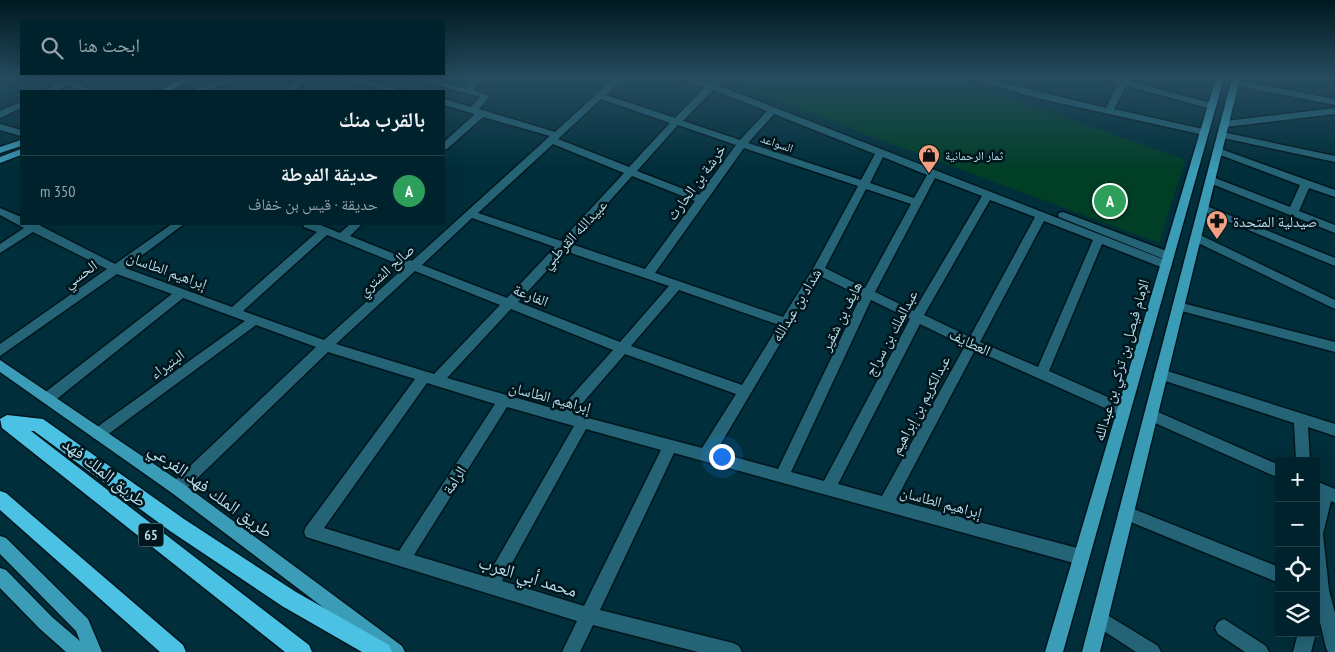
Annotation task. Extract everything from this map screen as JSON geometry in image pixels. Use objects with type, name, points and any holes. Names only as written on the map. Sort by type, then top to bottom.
[{"type":"highway","name":"طريق الملك فهد","points":[[4,420],[302,652]]},
{"type":"highway","points":[[4,420],[36,424],[177,525],[289,599],[382,652]]},
{"type":"highway","points":[[0,500],[176,652]]},
{"type":"main road","name":"الإمام فيصل بن تركي بن عبدالله","points":[[1054,652],[1211,108]]},
{"type":"main road","points":[[1091,652],[1229,108]]},
{"type":"main road","points":[[0,150],[20,143]]},
{"type":"main road","points":[[0,160],[20,152]]},
{"type":"main road","name":"طريق الملك فهد الفرعي","points":[[0,365],[177,488],[396,652]]},
{"type":"main road","points":[[0,543],[82,625],[93,652]]},
{"type":"main road","points":[[0,576],[46,623],[79,652]]},
{"type":"street","points":[[0,115],[14,108]]},
{"type":"street","points":[[468,108],[554,137],[702,200]]},
{"type":"street","name":"صالح الشتري","points":[[177,488],[326,346],[586,108]]},
{"type":"street","name":"السواعد","points":[[636,108],[918,203]]},
{"type":"street","name":"عبيدالله القرطبي","points":[[312,532],[430,379],[509,304],[688,108]]},
{"type":"street","points":[[770,108],[1167,260]]},
{"type":"street","points":[[781,108],[944,174]]},
{"type":"street","points":[[1099,108],[1204,132]]},
{"type":"street","name":"خرشة بن الحارث","points":[[647,275],[742,144],[773,110]]},
{"type":"street","points":[[445,146],[478,111]]},
{"type":"street","points":[[1224,130],[1335,111]]},
{"type":"street","points":[[0,127],[20,133]]},
{"type":"street","points":[[1224,130],[1335,159]]},
{"type":"street","points":[[1218,151],[1335,194]]},
{"type":"street","name":"شداد بن عبدالله","points":[[706,455],[818,270],[881,152]]},
{"type":"street","name":"هايف بن شقير","points":[[782,476],[868,294],[918,203],[944,174]]},
{"type":"street","points":[[1211,180],[1335,229]]},
{"type":"street","points":[[1293,212],[1306,183]]},
{"type":"street","points":[[972,184],[988,195],[1099,239],[1167,260]]},
{"type":"street","name":"عبدالملك بن سراج","points":[[828,488],[917,318],[988,195]]},
{"type":"street","points":[[1204,208],[1335,262]]},
{"type":"street","name":"إبراهيم الطاسان","points":[[2,214],[20,221]]},
{"type":"street","points":[[471,214],[785,322]]},
{"type":"street","name":"عبدالكريم بن إبراهيم","points":[[886,504],[1041,216]]},
{"type":"street","points":[[0,249],[26,225]]},
{"type":"street","name":"إبراهيم الطاسان","points":[[29,225],[116,269],[326,346],[430,379],[562,417],[1081,557]]},
{"type":"street","name":"الحسي","points":[[0,351],[178,225]]},
{"type":"street","name":"الفارعة","points":[[311,225],[343,236],[622,348],[744,391]]},
{"type":"street","points":[[343,236],[356,225]]},
{"type":"street","points":[[234,312],[326,230]]},
{"type":"street","points":[[1196,237],[1335,305]]},
{"type":"street","points":[[1041,374],[1099,239]]},
{"type":"street","name":"العطايف","points":[[818,270],[971,344],[1123,410]]},
{"type":"street","points":[[562,417],[677,285]]},
{"type":"street","points":[[48,398],[182,293]]},
{"type":"street","points":[[1178,306],[1335,347]]},
{"type":"street","name":"البتيراء","points":[[98,434],[255,320]]},
{"type":"street","points":[[1161,374],[1335,430]]},
{"type":"street","name":"الرامة","points":[[403,559],[504,401]]},
{"type":"street","points":[[1151,416],[1275,470]]},
{"type":"street","points":[[1301,419],[1303,457]]},
{"type":"street","points":[[491,585],[583,422]]},
{"type":"street","points":[[571,652],[670,446]]},
{"type":"street","points":[[1320,515],[1326,492]]},
{"type":"street","points":[[1126,513],[1275,573]]},
{"type":"street","name":"محمد أبي العرب","points":[[312,532],[589,616],[733,652]]},
{"type":"street","points":[[1316,547],[1318,592]]},
{"type":"street","points":[[1320,600],[1335,648]]},
{"type":"street","points":[[1098,652],[1098,624],[1152,652]]},
{"type":"street","points":[[1224,628],[1260,652]]},
{"type":"street","points":[[1302,652],[1306,637]]},
{"type":"green space","points":[[796,108],[1039,108],[1185,160],[1159,243]]},
{"type":"place","name":"ثمار الرحمانية","points":[[929,174]]},
{"type":"place","name":"حديقة الفوطة","points":[[1110,201]]},
{"type":"place","name":"صيدلية المتحدة","points":[[1217,240]]}]
